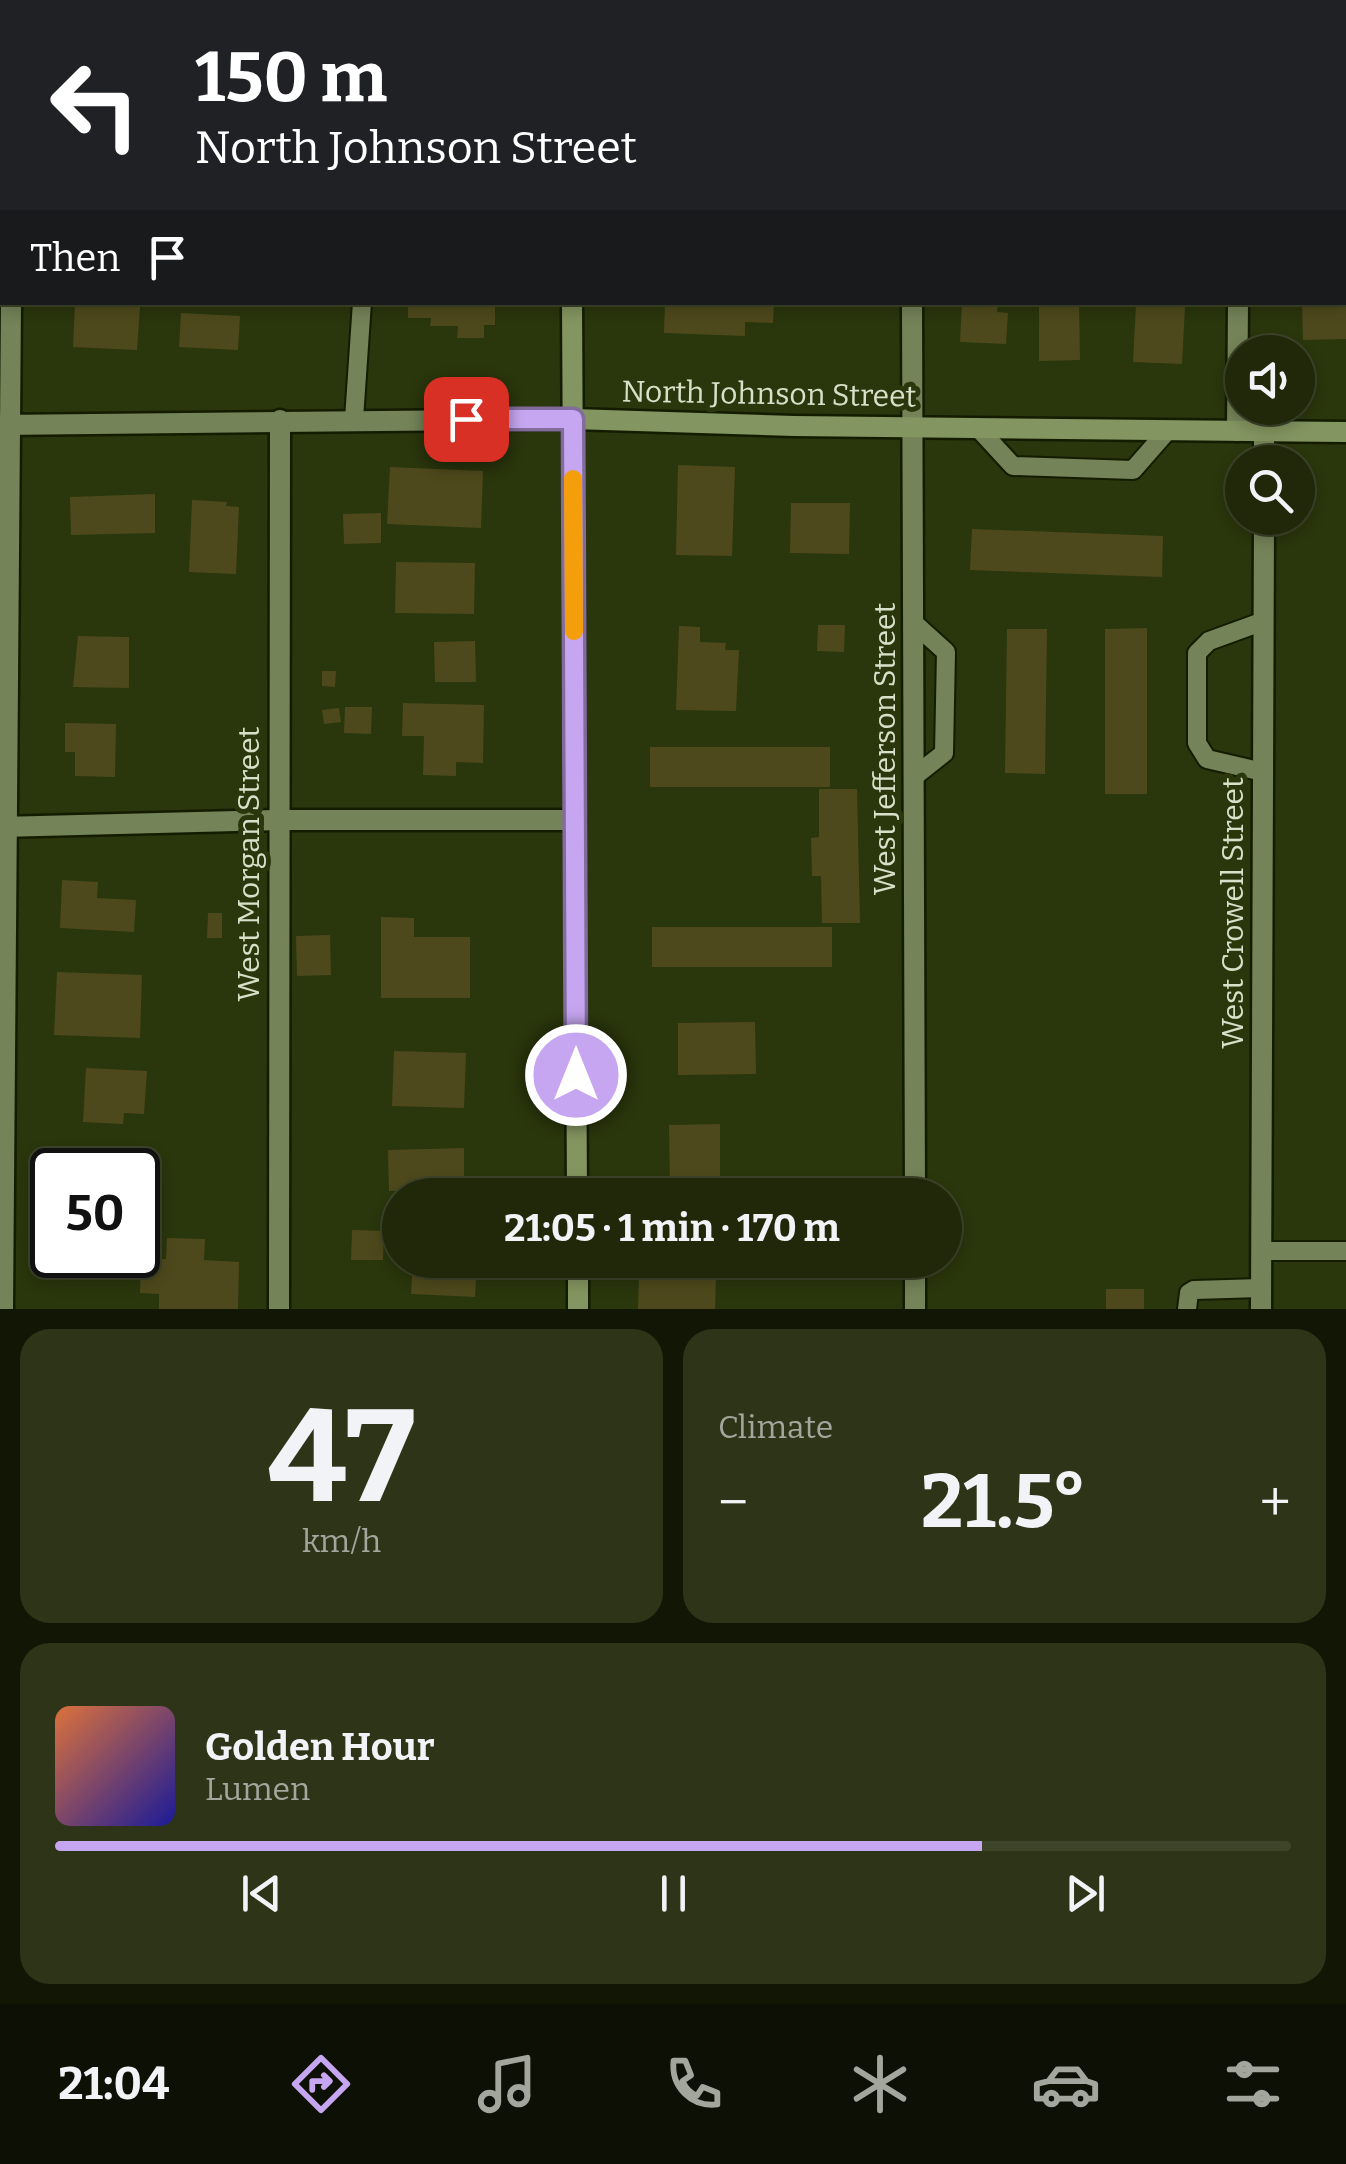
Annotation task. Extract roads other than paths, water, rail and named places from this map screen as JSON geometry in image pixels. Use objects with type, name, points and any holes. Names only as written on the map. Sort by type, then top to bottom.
[{"type":"main road","points":[[572,305],[577,1178]]},
{"type":"main road","name":"North Johnson Street","points":[[573,419],[1346,432]]},
{"type":"main road","points":[[578,1278],[578,1309]]},
{"type":"street","points":[[3,1309],[5,426],[11,305]]},
{"type":"street","name":"West Jefferson Street","points":[[912,305],[915,1178]]},
{"type":"street","points":[[1237,431],[1238,305]]},
{"type":"street","name":"North Johnson Street","points":[[5,426],[573,419]]},
{"type":"street","name":"West Morgan Street","points":[[279,1309],[280,420]]},
{"type":"street","points":[[1264,432],[1264,445]]},
{"type":"street","name":"West Crowell Street","points":[[1261,1299],[1264,535]]},
{"type":"street","points":[[2,827],[279,820],[575,820]]},
{"type":"street","points":[[914,1309],[915,1278]]},
{"type":"lane","points":[[354,420],[362,305]]},
{"type":"lane","points":[[977,428],[1012,466],[1133,470],[1168,430]]},
{"type":"lane","points":[[1263,772],[1207,758],[1197,743],[1196,653],[1209,641],[1264,621]]},
{"type":"lane","points":[[915,624],[946,652],[944,753],[916,776]]},
{"type":"lane","points":[[1262,1251],[1346,1250]]},
{"type":"lane","points":[[1186,1309],[1189,1293],[1194,1290],[1261,1299]]}]
